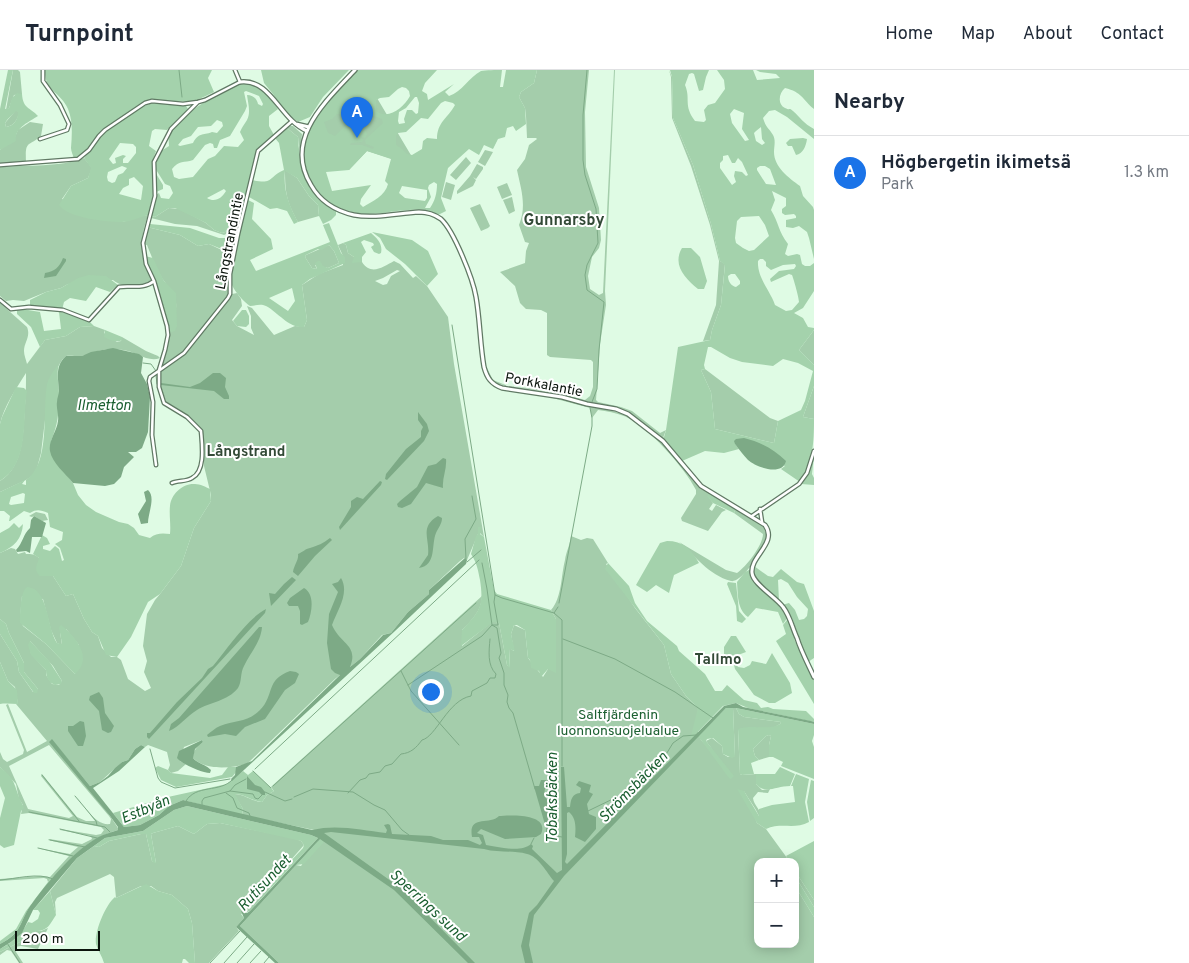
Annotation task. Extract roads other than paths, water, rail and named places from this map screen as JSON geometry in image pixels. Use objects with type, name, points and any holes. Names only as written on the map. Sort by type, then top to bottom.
[{"type":"street","points":[[40,140],[67,130],[69,124],[60,105],[43,81],[43,70]]},
{"type":"street","points":[[235,70],[240,82]]},
{"type":"street","name":"Porkkalantie","points":[[355,70],[320,106],[307,131],[303,151],[305,172],[312,188],[328,204],[339,210],[357,215],[426,212],[436,216],[444,223],[465,265],[474,289],[484,367],[487,378],[493,384],[502,388],[562,397],[628,414],[663,441],[701,486],[762,522]]},
{"type":"street","points":[[0,165],[78,159],[89,150],[105,130],[137,107],[152,101],[198,102],[240,82],[252,82],[263,88],[293,123],[307,131]]},
{"type":"street","points":[[172,483],[196,476],[201,461],[201,431],[187,418],[164,403],[159,387],[159,370],[168,335],[167,326],[154,281],[146,264],[143,243],[155,196],[154,162],[171,129],[198,102]]},
{"type":"street","points":[[189,103],[191,110]]},
{"type":"street","points":[[293,123],[309,127]]},
{"type":"street","name":"Långstrandintie","points":[[159,370],[184,353],[228,298],[236,242],[258,151],[293,123]]},
{"type":"street","points":[[0,300],[11,309],[29,307],[63,310],[89,320],[119,287],[142,287],[154,281]]},
{"type":"street","points":[[156,465],[152,435],[153,402],[148,381],[159,370]]},
{"type":"street","points":[[752,516],[799,484],[807,473],[814,451]]},
{"type":"street","points":[[760,510],[762,522],[769,530],[768,538],[753,566],[753,578],[786,611],[814,677]]},
{"type":"water","points":[[63,258],[66,261],[56,276],[44,278],[45,273],[56,268]]},
{"type":"water","name":"Ilmetton","points":[[113,348],[139,354],[143,357],[141,373],[147,384],[150,397],[148,432],[142,448],[136,452],[128,452],[134,457],[124,467],[121,477],[114,484],[105,486],[73,483],[56,464],[50,451],[50,444],[58,421],[57,404],[60,364],[66,356],[82,356],[91,352]]},
{"type":"water","points":[[213,373],[220,373],[226,378],[225,387],[229,399],[224,399],[214,391],[161,385],[161,383],[190,387],[200,383]]},
{"type":"water","points":[[418,412],[427,424],[429,431],[424,441],[387,480],[385,479],[386,474],[406,449],[421,437],[423,427],[418,420]]},
{"type":"water","points":[[744,438],[761,444],[777,453],[786,461],[784,466],[774,470],[762,468],[752,463],[734,441]]},
{"type":"water","points":[[443,458],[446,459],[446,463],[443,488],[426,483],[411,504],[402,508],[398,507],[397,504],[417,487],[428,466],[436,464]]},
{"type":"water","points":[[380,481],[382,482],[381,485],[340,530],[339,527],[351,507],[351,501],[357,497],[363,499]]},
{"type":"water","points":[[148,490],[152,501],[148,523],[141,524],[138,514],[146,501],[144,492]]},
{"type":"water","points":[[34,516],[46,523],[42,537],[32,537],[30,553],[26,551],[17,552],[16,550],[30,528],[31,520]]},
{"type":"water","points":[[438,516],[442,520],[436,533],[431,559],[425,566],[419,568],[428,555],[427,529],[432,520]]},
{"type":"water","points":[[330,538],[332,540],[298,576],[293,572],[298,554]]},
{"type":"water","points":[[465,558],[467,560],[466,564],[232,781],[231,779],[235,775],[236,767],[252,761],[340,675],[331,669],[327,643],[329,614],[338,592],[332,584],[338,582],[341,578],[344,590],[342,602],[332,625],[350,649],[352,660],[350,667],[383,635],[391,633],[408,612],[429,594],[429,590]]},
{"type":"water","points":[[292,577],[296,580],[271,606],[269,593],[275,594]]},
{"type":"water","points":[[304,588],[310,594],[311,613],[308,622],[302,625],[300,624],[298,606],[289,606],[287,603],[290,598]]},
{"type":"water","points":[[266,609],[265,613],[149,739],[147,733],[150,733],[177,702],[202,678],[245,627]]},
{"type":"water","points":[[259,627],[262,627],[260,638],[246,661],[238,688],[224,699],[197,710],[169,731],[171,724],[179,718]]},
{"type":"water","points":[[290,671],[299,674],[295,683],[285,690],[265,719],[245,727],[236,736],[225,734],[208,737],[207,735],[218,727],[246,719],[260,710],[268,699],[273,683]]},
{"type":"water","points":[[99,692],[103,698],[105,713],[114,726],[111,732],[108,733],[102,730],[99,711],[89,700],[90,696]]},
{"type":"water","points":[[736,703],[743,707],[811,721],[814,724],[736,708],[726,708],[564,876],[534,915],[529,945],[533,963],[525,963],[521,946],[529,913],[554,881],[539,861],[531,855],[331,832],[324,833],[402,889],[475,963],[468,963],[394,890],[320,839],[240,926],[279,963],[275,963],[236,927],[244,918],[241,911],[247,913],[250,911],[318,838],[187,806],[174,810],[143,831],[105,838],[77,858],[33,910],[22,933],[0,949],[0,944],[13,935],[33,902],[65,864],[93,840],[118,830],[110,816],[49,742],[52,739],[90,786],[100,782],[122,762],[128,760],[135,749],[141,745],[145,747],[119,771],[93,788],[124,827],[140,825],[159,815],[169,806],[183,800],[312,830],[340,828],[386,833],[387,830],[384,825],[388,824],[392,834],[431,836],[443,840],[468,840],[480,845],[482,843],[479,837],[472,837],[473,825],[495,819],[499,816],[511,815],[528,817],[540,822],[542,827],[541,834],[536,837],[505,839],[481,829],[477,833],[483,835],[486,845],[516,849],[527,847],[531,844],[533,846],[532,849],[557,873],[562,870],[561,767],[564,767],[567,807],[570,807],[571,799],[580,793],[581,788],[576,785],[579,781],[591,785],[589,792],[593,794],[587,804],[589,814],[596,817],[596,829],[585,842],[575,837],[574,820],[569,812],[567,813],[567,854],[565,862],[567,864],[724,706]]},
{"type":"water","points":[[80,721],[84,722],[86,736],[83,746],[78,746],[68,731],[68,726],[73,726]]},
{"type":"water","points":[[202,740],[203,742],[195,749],[193,758],[211,770],[210,773],[192,768],[177,758],[179,751]]},
{"type":"water","points":[[247,776],[255,785],[261,787],[265,795],[247,789]]},
{"type":"water","points":[[541,780],[548,780],[551,784],[549,788],[545,789],[544,795],[548,801],[555,802],[556,805],[555,823],[551,826],[550,834],[546,834],[534,786],[539,786]]},
{"type":"waterway","points":[[179,70],[182,97]]},
{"type":"waterway","name":"Tobaksbäcken","points":[[587,70],[583,115],[583,160],[585,175],[596,209],[598,243],[587,265],[585,275],[587,290],[604,302],[597,389],[592,402]]},
{"type":"waterway","points":[[452,325],[495,595],[554,613]]},
{"type":"waterway","points":[[143,363],[151,364],[156,371]]},
{"type":"waterway","points":[[156,375],[157,384]]},
{"type":"waterway","name":"Tobaksbäcken","points":[[559,603],[592,426],[590,408]]},
{"type":"waterway","points":[[466,559],[465,539],[476,519],[472,496]]},
{"type":"waterway","points":[[467,562],[481,550]]},
{"type":"waterway","points":[[255,769],[479,560]]},
{"type":"waterway","points":[[482,563],[492,625],[497,628],[501,653],[499,658],[504,673],[504,685],[508,695],[507,702],[513,713],[535,789]]},
{"type":"waterway","points":[[408,685],[482,636],[492,625],[498,625],[494,602],[495,595]]},
{"type":"waterway","points":[[273,786],[476,603]]},
{"type":"waterway","name":"Tobaksbäcken","points":[[558,607],[554,613],[562,620],[562,766]]},
{"type":"waterway","points":[[348,793],[360,780],[366,778],[369,774],[380,772],[385,766],[392,764],[401,754],[413,750],[432,732],[456,704],[471,696],[472,691],[487,683],[490,678],[495,678],[496,674],[489,658],[490,639]]},
{"type":"waterway","points":[[563,639],[615,659],[675,692],[713,718]]},
{"type":"waterway","points":[[401,671],[411,691],[459,745]]},
{"type":"waterway","name":"Strömsbäcken","points":[[588,811],[621,795],[641,778],[650,763],[665,756],[673,743],[683,736],[696,735]]},
{"type":"waterway","name":"Estbyån","points":[[150,749],[158,778],[161,782],[175,788],[230,779]]},
{"type":"waterway","points":[[253,771],[271,788]]},
{"type":"waterway","points":[[42,775],[79,821]]},
{"type":"waterway","points":[[202,806],[204,798],[230,791],[235,785],[246,779]]},
{"type":"waterway","points":[[186,801],[196,792],[221,786],[232,780]]},
{"type":"waterway","points":[[294,797],[313,789],[353,792],[385,810],[402,830],[409,835]]},
{"type":"waterway","points":[[230,791],[253,794],[258,799],[262,795]]},
{"type":"waterway","points":[[265,792],[285,801],[292,799]]},
{"type":"waterway","points":[[226,793],[233,798],[237,808],[249,813],[250,816]]},
{"type":"waterway","points":[[75,796],[96,821],[97,825]]},
{"type":"waterway","points":[[29,812],[105,827],[110,832]]},
{"type":"waterway","points":[[60,829],[97,838]]},
{"type":"waterway","points":[[549,833],[562,837]]},
{"type":"waterway","points":[[531,844],[534,838]]},
{"type":"waterway","points":[[50,840],[85,847]]},
{"type":"waterway","points":[[38,848],[73,856]]},
{"type":"waterway","points":[[0,880],[34,876],[53,879]]},
{"type":"waterway","points":[[210,963],[240,931]]},
{"type":"waterway","points":[[224,963],[247,937]]},
{"type":"waterway","points":[[7,943],[20,963]]},
{"type":"waterway","points":[[237,963],[254,944]]},
{"type":"waterway","points":[[250,963],[261,951]]},
{"type":"waterway","points":[[264,963],[269,957]]},
{"type":"place","name":"Högbergetin ikimetsä","points":[[357,138]]},
{"type":"district","name":"Gunnarsby","points":[[564,219]]},
{"type":"district","name":"Långstrand","points":[[246,451]]},
{"type":"district","name":"Tallmo","points":[[718,659]]},
{"type":"park label","name":"Saltfjärdenin luonnonsuojelualue","points":[[618,722]]},
{"type":"water label","name":"Rutisundet","points":[[264,883]]},
{"type":"water label","name":"Sperrings sund","points":[[428,905]]}]
